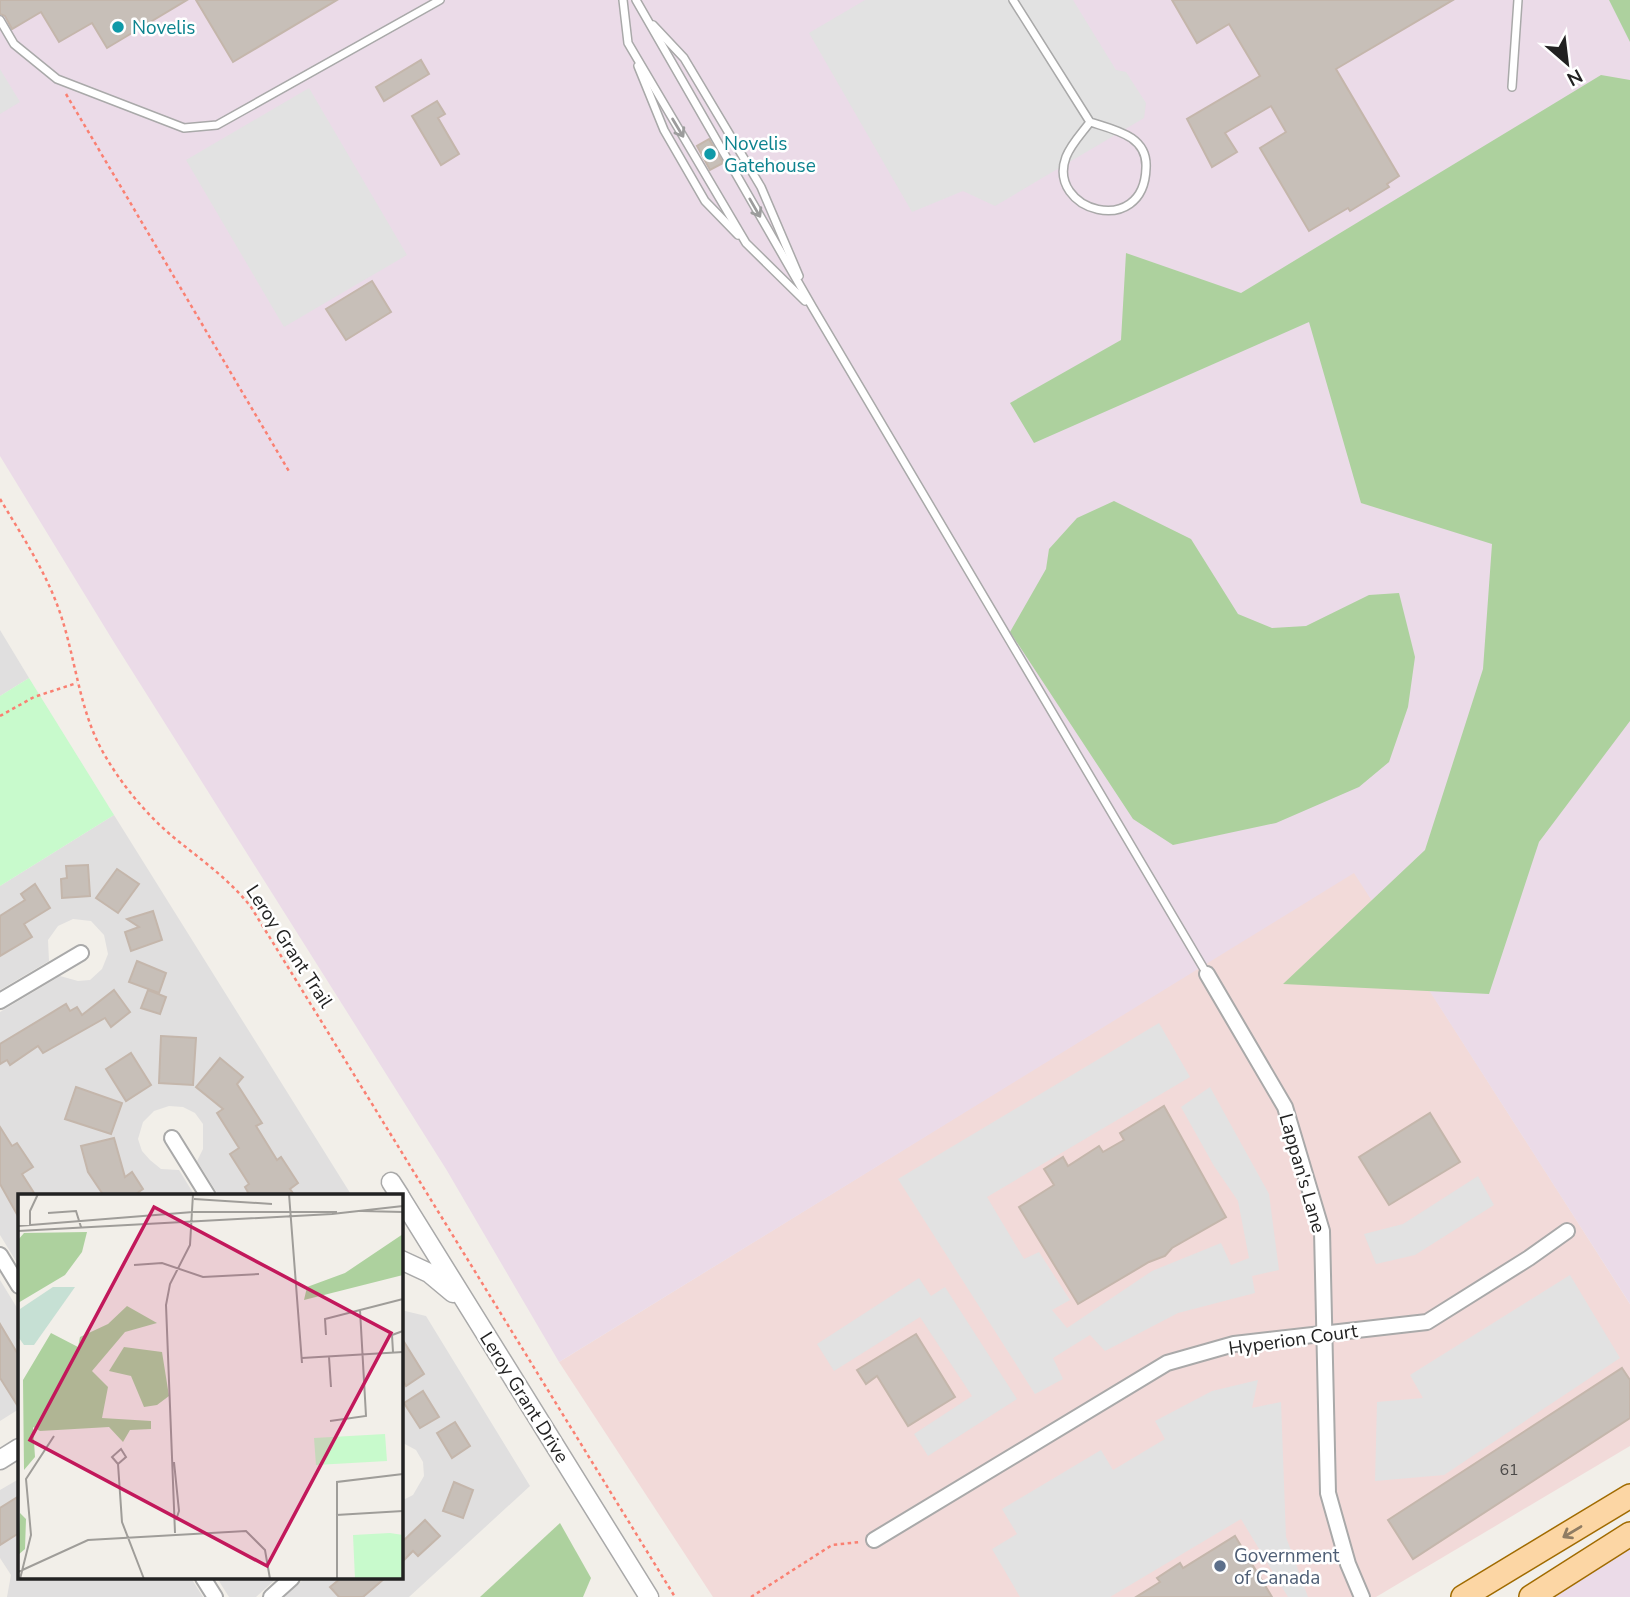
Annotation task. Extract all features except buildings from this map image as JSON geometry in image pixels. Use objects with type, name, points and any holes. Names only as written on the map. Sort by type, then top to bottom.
[{"type":"main road","points":[[1463,1597],[1630,1496]]},
{"type":"main road","points":[[1531,1597],[1630,1534]]},
{"type":"street","points":[[0,1001],[81,953]]},
{"type":"street","name":"Lappan's Lane","points":[[1207,974],[1284,1107],[1322,1231],[1328,1493],[1348,1564],[1362,1597]]},
{"type":"street","points":[[172,1138],[207,1194]]},
{"type":"street","name":"Leroy Grant Drive","points":[[402,1203],[649,1597]]},
{"type":"street","name":"Hyperion Court","points":[[874,1540],[1167,1363],[1234,1344],[1427,1322],[1567,1231]]},
{"type":"street","points":[[0,1255],[18,1284]]},
{"type":"street","points":[[402,1259],[429,1272],[471,1310]]},
{"type":"street","points":[[0,1460],[18,1449]]},
{"type":"street","points":[[204,1580],[215,1597]]},
{"type":"street","points":[[271,1597],[290,1580]]},
{"type":"lane","points":[[0,20],[14,44],[57,79],[184,128],[217,125],[440,0]]},
{"type":"lane","points":[[623,0],[628,43],[664,130],[705,201],[813,309]]},
{"type":"lane","points":[[635,0],[813,309],[1207,974]]},
{"type":"lane","points":[[1013,0],[1090,122],[1122,131],[1138,143],[1147,160],[1146,183],[1134,201],[1114,211],[1095,211],[1078,202],[1066,183],[1065,160],[1072,145],[1090,122]]},
{"type":"lane","points":[[1511,87],[1518,0]]},
{"type":"lane","points":[[645,16],[684,58],[761,187],[813,309]]},
{"type":"lane","points":[[628,43],[746,243]]},
{"type":"path","points":[[57,79],[290,473]]},
{"type":"path","name":"Leroy Grant Trail","points":[[0,499],[36,559],[59,608],[77,683],[92,730],[120,780],[159,824],[224,877],[251,907],[675,1597]]},
{"type":"path","points":[[0,716],[34,697],[77,683]]},
{"type":"path","points":[[751,1597],[832,1545],[874,1540]]},
{"type":"shaded area","points":[[0,0],[1630,0],[1630,1304],[1354,873],[559,1362],[446,1169],[115,644],[0,456]]},
{"type":"shaded area","points":[[865,0],[1073,0],[1116,70],[1126,72],[1146,103],[1144,118],[995,206],[963,191],[912,212],[809,33]]},
{"type":"shaded area","points":[[0,69],[20,102],[0,114]]},
{"type":"shaded area","points":[[309,88],[407,255],[284,327],[186,160]]},
{"type":"shaded area","points":[[0,630],[29,678],[0,696]]},
{"type":"shaded area","points":[[114,815],[351,1194],[218,1194],[197,1161],[203,1149],[203,1124],[195,1113],[183,1107],[169,1106],[154,1111],[143,1122],[138,1139],[142,1151],[161,1169],[179,1170],[194,1194],[18,1194],[18,1264],[0,1235],[0,1012],[60,976],[78,981],[90,980],[102,969],[108,954],[104,935],[91,921],[73,919],[58,926],[48,940],[49,961],[0,990],[0,886]]},
{"type":"shaded area","points":[[1354,872],[1630,1304],[1630,1446],[1376,1597],[713,1597],[559,1362]]},
{"type":"shaded area","points":[[1159,1023],[1190,1077],[987,1197],[1024,1259],[1039,1252],[1070,1300],[1052,1310],[1067,1328],[1152,1271],[1221,1243],[1231,1265],[1249,1258],[1238,1201],[1214,1166],[1181,1107],[1210,1087],[1269,1194],[1279,1270],[1252,1276],[1255,1293],[1178,1313],[1105,1351],[1090,1335],[1053,1358],[1063,1379],[1035,1394],[898,1179]]},
{"type":"shaded area","points":[[1478,1176],[1494,1205],[1415,1255],[1376,1264],[1364,1234],[1403,1224]]},
{"type":"shaded area","points":[[1570,1275],[1620,1358],[1444,1475],[1375,1481],[1377,1402],[1423,1398],[1410,1375]]},
{"type":"shaded area","points":[[919,1278],[931,1296],[945,1287],[1017,1399],[928,1456],[914,1434],[972,1396],[920,1317],[834,1371],[817,1344]]},
{"type":"shaded area","points":[[0,1280],[18,1309],[18,1410],[0,1421]]},
{"type":"shaded area","points":[[402,1310],[426,1316],[530,1486],[409,1597],[284,1597],[303,1580],[402,1580],[402,1500],[413,1495],[424,1476],[423,1462],[416,1450],[402,1443]]},
{"type":"shaded area","points":[[1258,1380],[1252,1408],[1281,1402],[1286,1537],[1308,1597],[1288,1597],[1241,1519],[1110,1597],[1020,1597],[992,1549],[1017,1534],[1002,1509],[1101,1450],[1113,1470],[1165,1439],[1155,1421],[1212,1391]]},
{"type":"shaded area","points":[[18,1480],[18,1580],[192,1580],[203,1597],[7,1597],[11,1575],[0,1558],[0,1490]]},
{"type":"shaded area","points":[[1630,1534],[1630,1597],[1540,1597]]},
{"type":"shaded area","points":[[218,1580],[275,1580],[256,1597],[229,1597]]},
{"type":"green space","points":[[1609,0],[1630,0],[1630,42]]},
{"type":"green space","points":[[1601,75],[1630,80],[1630,721],[1539,842],[1489,994],[1283,984],[1425,850],[1483,669],[1492,544],[1361,503],[1309,322],[1034,443],[1010,403],[1121,340],[1126,253],[1241,293]]},
{"type":"green space","points":[[1114,501],[1191,539],[1238,614],[1272,628],[1306,626],[1369,595],[1399,593],[1415,657],[1408,707],[1389,762],[1359,787],[1276,823],[1173,845],[1133,819],[1010,632],[1046,569],[1049,549],[1077,518]]},
{"type":"green space","points":[[29,678],[114,815],[0,886],[0,696]]},
{"type":"green space","points":[[560,1523],[591,1578],[583,1597],[480,1597]]},
{"type":"place","name":"Novelis","points":[[118,27]]},
{"type":"place","name":"Novelis Gatehouse","points":[[710,154]]},
{"type":"place","name":"Government of Canada","points":[[1220,1566]]}]
